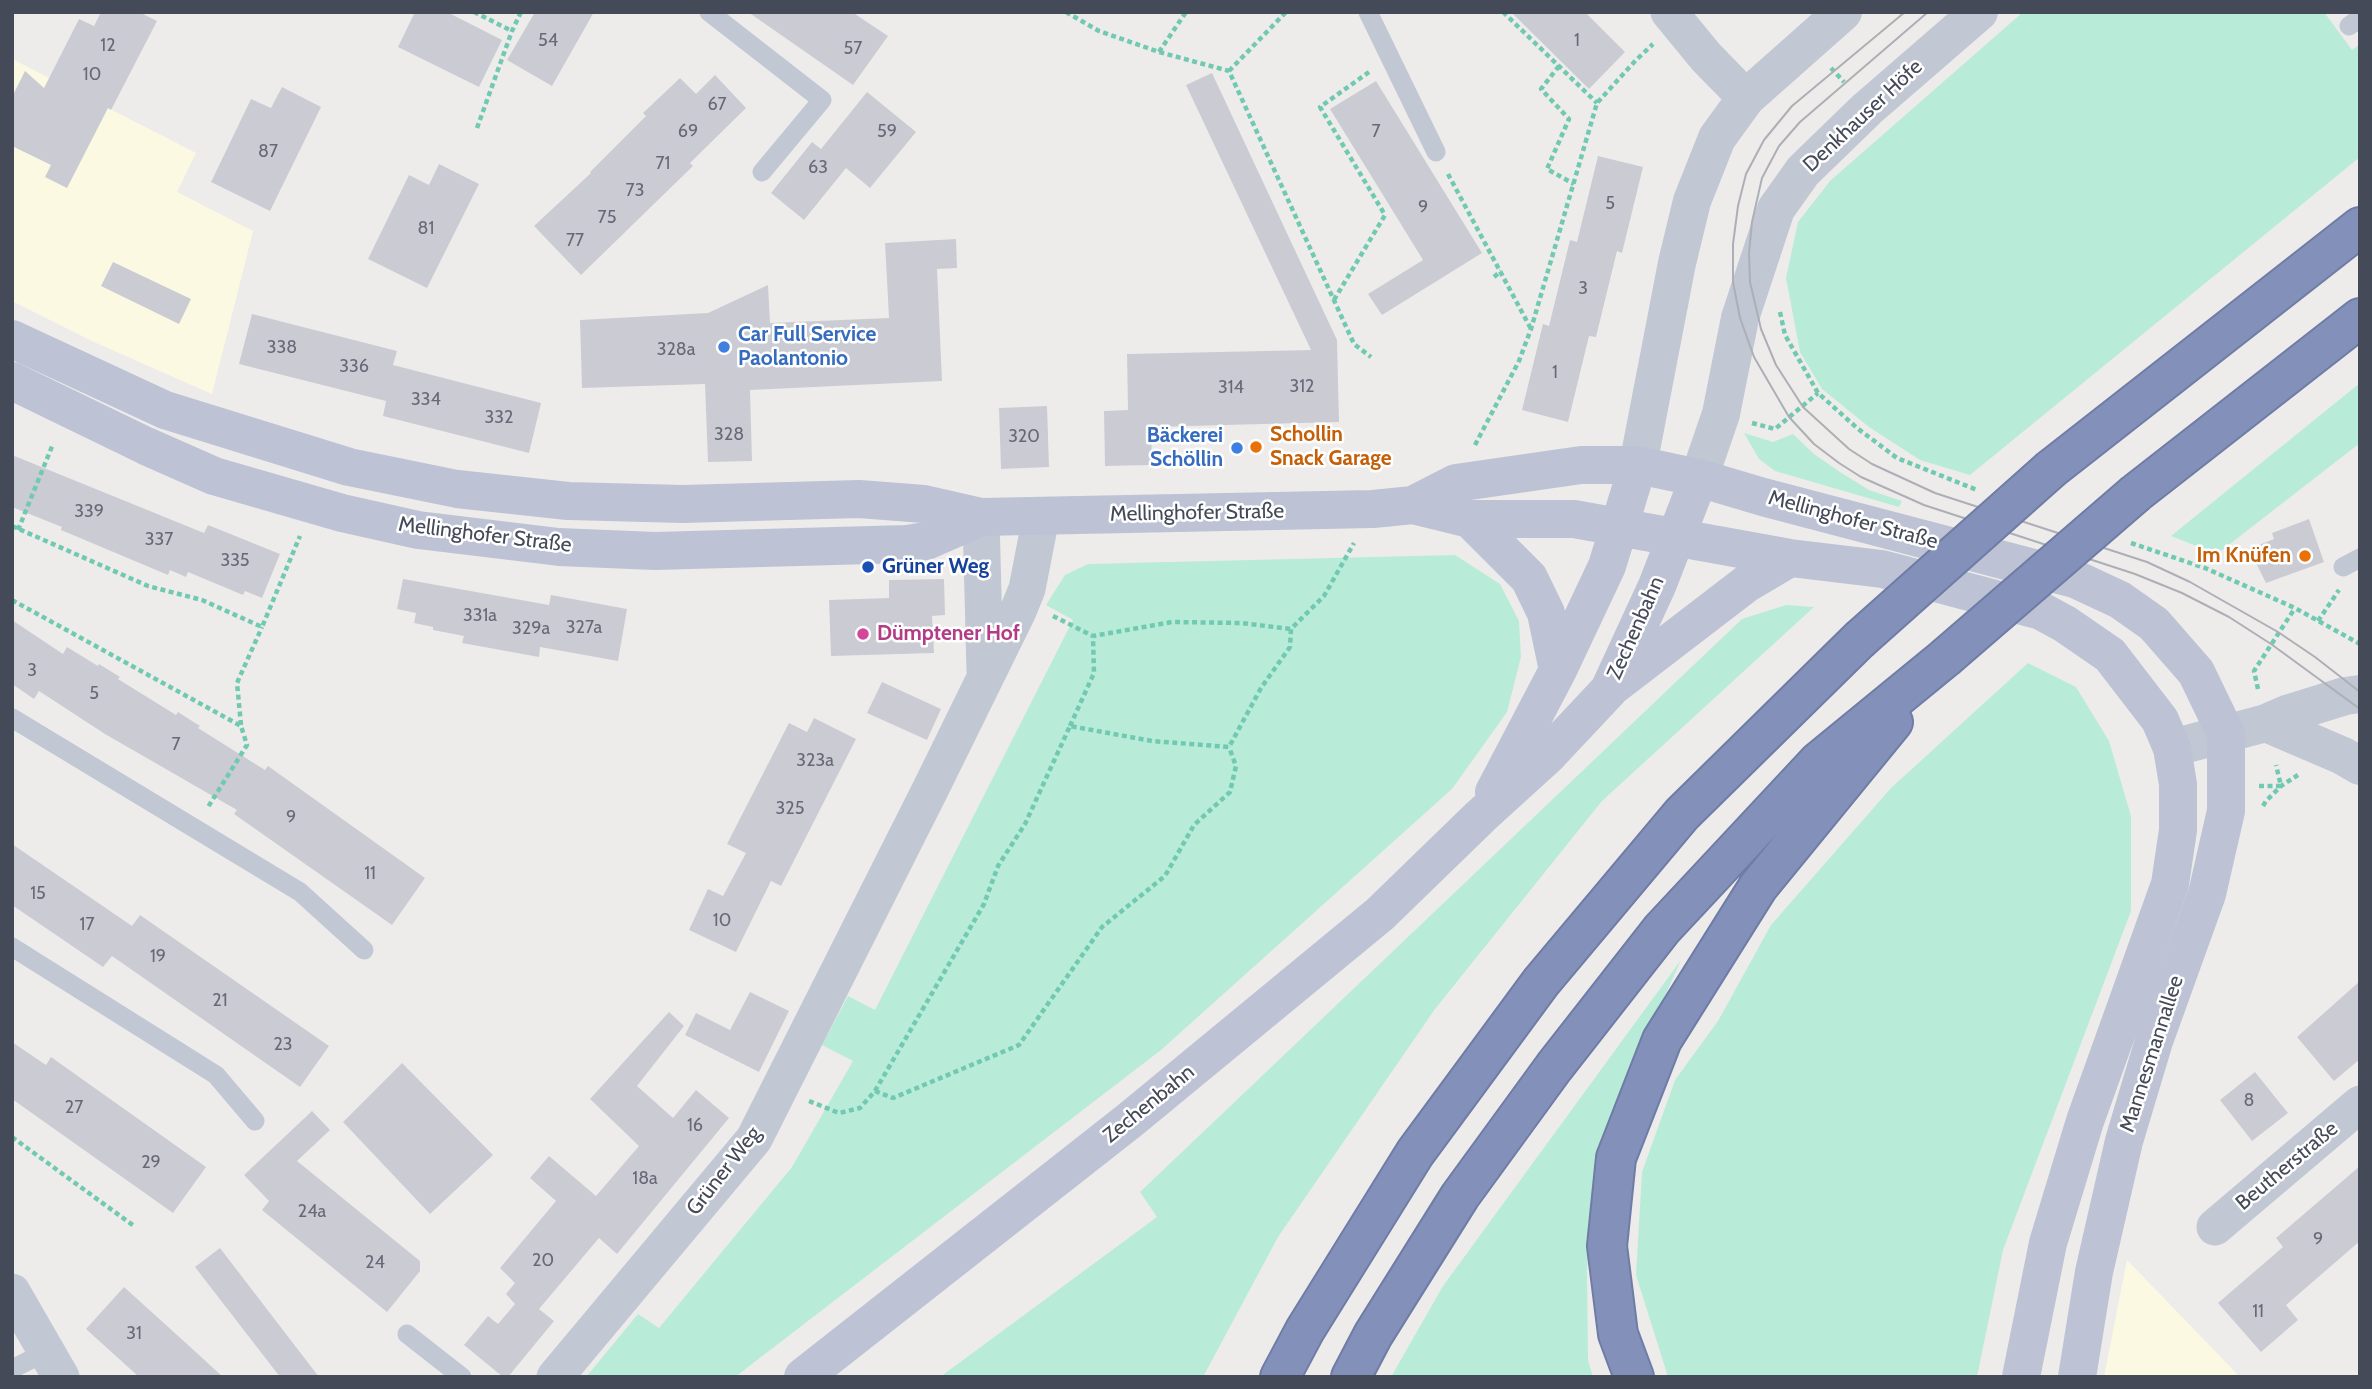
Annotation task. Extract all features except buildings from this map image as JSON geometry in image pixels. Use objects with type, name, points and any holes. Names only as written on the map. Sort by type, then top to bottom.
[{"type":"highway","points":[[1280,1377],[1305,1330],[1415,1153],[1541,982],[1682,814],[1859,640],[2051,469],[2360,227]]},
{"type":"highway","points":[[1351,1377],[1373,1335],[1460,1196],[1554,1067],[1662,929],[1818,762],[1945,658],[2136,493],[2360,318]]},
{"type":"highway","points":[[1634,1377],[1618,1334],[1607,1247],[1616,1158],[1662,1040],[1758,887],[1945,658]]},
{"type":"main road","name":"Mellinghofer Straße","points":[[12,339],[165,410],[349,467],[457,489],[581,502],[683,504],[859,499],[924,504],[981,517],[1373,509],[1413,505],[1470,519],[1574,519],[1790,558],[1882,569],[2041,611],[2065,624],[2110,655],[2160,720],[2172,748]]},
{"type":"main road","name":"Mellinghofer Straße","points":[[12,381],[214,476],[342,513],[418,530],[559,547],[655,551],[907,544],[926,541],[981,517]]},
{"type":"main road","name":"Mellinghofer Straße","points":[[1413,505],[1456,483],[1581,464],[1638,465],[1699,478],[2075,579],[2120,600],[2154,624],[2196,672],[2226,734]]},
{"type":"main road","name":"Zechenbahn","points":[[1481,816],[1558,670],[1607,566],[1638,465]]},
{"type":"main road","name":"Zechenbahn","points":[[803,1377],[1130,1120],[1359,931],[1547,756],[1609,690],[1657,586],[1699,478]]},
{"type":"main road","points":[[1470,519],[1529,578],[1546,613],[1558,670]]},
{"type":"main road","points":[[1609,690],[1746,584],[1790,558]]},
{"type":"main road","name":"Mannesmannallee","points":[[2077,1377],[2094,1272],[2124,1141],[2154,1041],[2207,894],[2226,811],[2226,734]]},
{"type":"main road","name":"Mannesmannallee","points":[[2021,1377],[2048,1243],[2085,1121],[2170,884],[2178,830],[2178,783],[2172,748]]},
{"type":"street","points":[[1638,465],[1677,263],[1692,201],[1717,138],[1746,98],[1843,12]]},
{"type":"street","name":"Denkhauser Höfe","points":[[1699,478],[1721,414],[1740,318],[1776,209],[1803,170],[1867,109],[1979,12]]},
{"type":"street","points":[[1673,17],[1706,57],[1746,98]]},
{"type":"street","name":"Grüner Weg","points":[[981,517],[985,675]]},
{"type":"street","name":"Grüner Weg","points":[[555,1377],[754,1139],[925,800],[1027,589],[1041,517]]},
{"type":"street","points":[[2172,748],[2266,723],[2352,695],[2351,761],[2266,723]]},
{"type":"street","name":"Beutherstraße","points":[[2215,1227],[2360,1104]]},
{"type":"street","points":[[12,1292],[54,1364]]},
{"type":"lane","points":[[709,12],[822,100],[762,172]]},
{"type":"lane","points":[[1368,12],[1436,152]]},
{"type":"lane","points":[[12,718],[300,892],[364,950]]},
{"type":"lane","points":[[12,947],[216,1075],[255,1121]]},
{"type":"lane","points":[[407,1334],[462,1377]]},
{"type":"lane","points":[[12,1369],[54,1364]]},
{"type":"path","points":[[474,12],[512,31]]},
{"type":"path","points":[[477,128],[521,12]]},
{"type":"path","points":[[1066,12],[1100,31],[1159,52],[1229,72],[1354,344],[1371,357]]},
{"type":"path","points":[[1159,52],[1186,12]]},
{"type":"path","points":[[1229,72],[1286,12]]},
{"type":"path","points":[[1503,12],[1597,103]]},
{"type":"path","points":[[1456,483],[1519,361],[1531,329],[1597,103],[1673,17]]},
{"type":"path","points":[[1809,42],[1867,109]]},
{"type":"path","points":[[1333,301],[1385,215],[1320,107],[1388,57]]},
{"type":"path","points":[[1559,66],[1541,89],[1569,119],[1547,169],[1574,184]]},
{"type":"path","points":[[1436,152],[1531,329]]},
{"type":"path","points":[[1494,277],[1501,271]]},
{"type":"path","points":[[54,444],[15,528],[148,586],[202,600],[262,627]]},
{"type":"path","points":[[875,1091],[893,1098],[1019,1045],[1102,927],[1165,876],[1194,825],[1230,792],[1236,766],[1229,747],[1261,688],[1290,647],[1291,629],[1325,596],[1373,509]]},
{"type":"path","points":[[194,828],[247,745],[241,726],[237,683],[300,535]]},
{"type":"path","points":[[2318,621],[2339,591],[2351,562]]},
{"type":"path","points":[[1027,589],[1042,611],[1094,636],[1172,622],[1241,623],[1291,629]]},
{"type":"path","points":[[12,600],[241,726]]},
{"type":"path","points":[[780,1090],[839,1113],[860,1108],[875,1091],[985,904],[998,866],[1025,824],[1094,673],[1094,636]]},
{"type":"path","points":[[1070,726],[1152,741],[1229,747]]},
{"type":"path","points":[[12,1137],[134,1226]]},
{"type":"shaded area","points":[[12,59],[196,153],[177,192],[253,231],[212,394],[94,342],[12,301]]},
{"type":"shaded area","points":[[2127,1260],[2240,1377],[2104,1377]]},
{"type":"green space","points":[[2023,12],[2324,12],[2352,50],[2360,44],[2360,157],[1970,475],[1920,460],[1869,427],[1822,389],[1800,352],[1786,278],[1798,222],[1830,181]]},
{"type":"green space","points":[[2360,383],[2360,443],[2217,554],[2171,536]]},
{"type":"green space","points":[[1744,433],[1773,442],[1793,434],[1814,454],[1869,490],[1902,501],[1899,507],[1775,471],[1759,459]]},
{"type":"green space","points":[[1455,555],[1500,584],[1519,621],[1521,657],[1507,712],[1452,789],[1161,1050],[735,1377],[586,1377],[638,1314],[659,1328],[792,1167],[853,1061],[822,1045],[848,996],[875,1010],[1073,620],[1046,605],[1065,575],[1088,564]]},
{"type":"green space","points":[[1786,605],[1814,607],[1602,801],[1435,1009],[1278,1237],[1203,1377],[940,1377],[1157,1217],[1140,1192],[1742,619]]},
{"type":"green space","points":[[2028,663],[2076,687],[2109,741],[2131,816],[2131,911],[2003,1250],[1977,1377],[1668,1377],[1636,1275],[1642,1172],[1675,1080],[1718,1021],[1771,925],[1891,788]]},
{"type":"green space","points":[[1681,960],[1601,1138],[1587,1268],[1588,1360],[1593,1377],[1391,1377],[1443,1286]]},
{"type":"tram line","points":[[1905,12],[1792,106],[1764,140],[1746,174],[1733,244],[1733,282],[1740,318],[1754,357],[1789,417],[1814,444],[1861,477],[1924,505],[2135,574],[2182,593],[2229,617],[2360,709]]},
{"type":"tram line","points":[[1928,12],[1800,122],[1779,146],[1762,178],[1752,222],[1750,282],[1761,329],[1776,365],[1803,407],[1849,449],[1872,464],[1935,493],[2147,562],[2190,582],[2278,632],[2360,692]]},
{"type":"place","name":"Car Full Service Paolantonio","points":[[724,347]]},
{"type":"place","name":"Schollin Snack Garage","points":[[1256,447]]},
{"type":"place","name":"Bäckerei Schöllin","points":[[1237,448]]},
{"type":"place","name":"Im Knüfen","points":[[2305,556]]},
{"type":"place","name":"Grüner Weg","points":[[868,567]]},
{"type":"place","name":"Dümptener Hof","points":[[863,634]]}]
